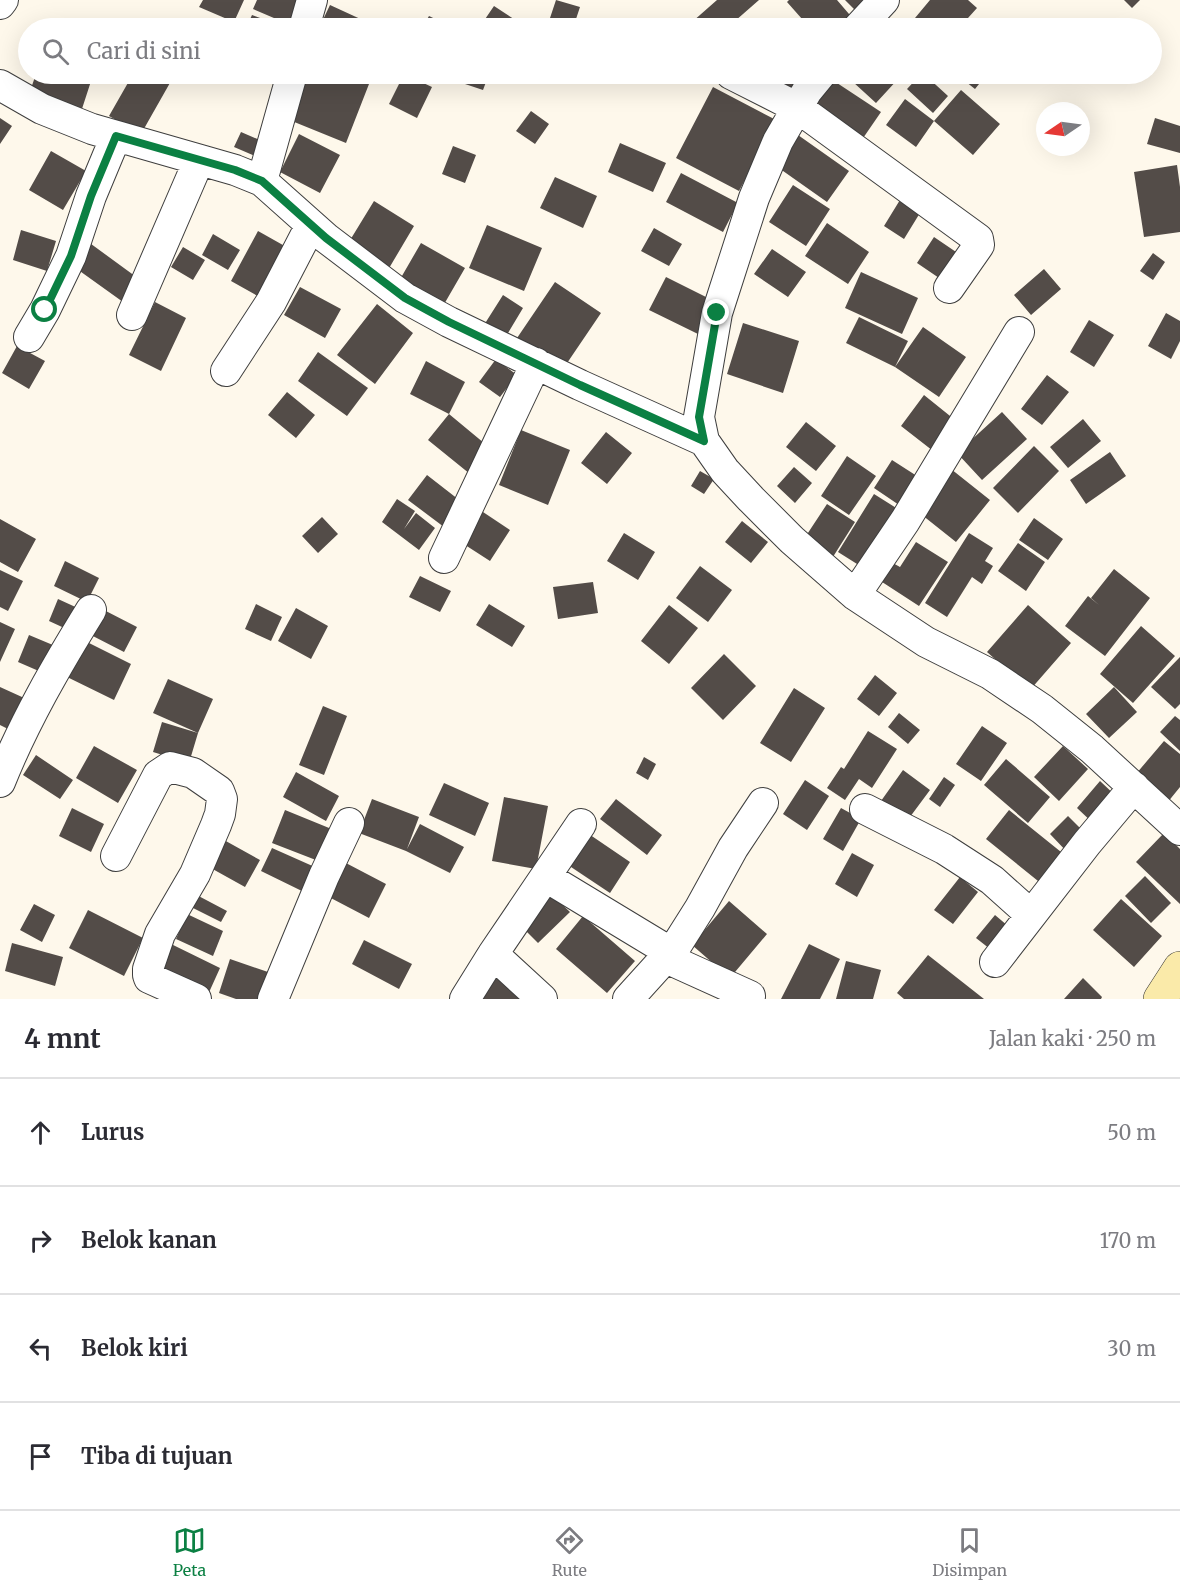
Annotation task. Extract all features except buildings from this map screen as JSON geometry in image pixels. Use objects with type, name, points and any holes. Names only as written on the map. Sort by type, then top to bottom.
[{"type":"street","points":[[0,4],[3,0]]},
{"type":"street","points":[[307,18],[312,0]]},
{"type":"street","points":[[867,18],[884,0]]},
{"type":"street","points":[[262,181],[289,84]]},
{"type":"street","points":[[751,84],[798,108],[978,239],[980,245],[950,288]]},
{"type":"street","points":[[813,84],[778,141],[754,198],[717,313],[699,417],[704,441],[725,471],[751,500],[792,540],[855,595],[926,642],[990,674],[1042,709],[1092,749],[1180,830]]},
{"type":"street","points":[[0,85],[42,109],[92,129],[235,170],[262,181],[326,238],[405,298],[449,322],[704,441]]},
{"type":"street","points":[[29,338],[71,256],[91,196],[116,136]]},
{"type":"street","points":[[132,315],[199,160]]},
{"type":"street","points":[[226,371],[271,302],[311,225]]},
{"type":"street","points":[[855,595],[910,511],[1019,332]]},
{"type":"street","points":[[444,558],[536,363]]},
{"type":"street","points":[[0,782],[46,686],[91,610]]},
{"type":"street","points":[[116,856],[158,775],[165,769],[174,767],[193,773],[219,791],[222,799],[216,825],[195,874],[160,934],[148,969],[149,978],[196,999]]},
{"type":"street","points":[[995,962],[1030,914],[1134,787]]},
{"type":"street","points":[[628,999],[676,946],[733,848],[763,803]]},
{"type":"street","points":[[865,809],[944,849],[992,880],[1030,914]]},
{"type":"street","points":[[273,999],[324,876],[349,823]]},
{"type":"street","points":[[465,999],[581,824]]},
{"type":"street","points":[[546,877],[668,955],[750,996]]},
{"type":"street","points":[[493,954],[542,999]]},
{"type":"route","points":[[45,310],[71,256],[91,196],[116,136],[235,170],[262,181],[326,238],[405,298],[449,322],[580,385],[704,441],[699,417],[717,313]]}]
